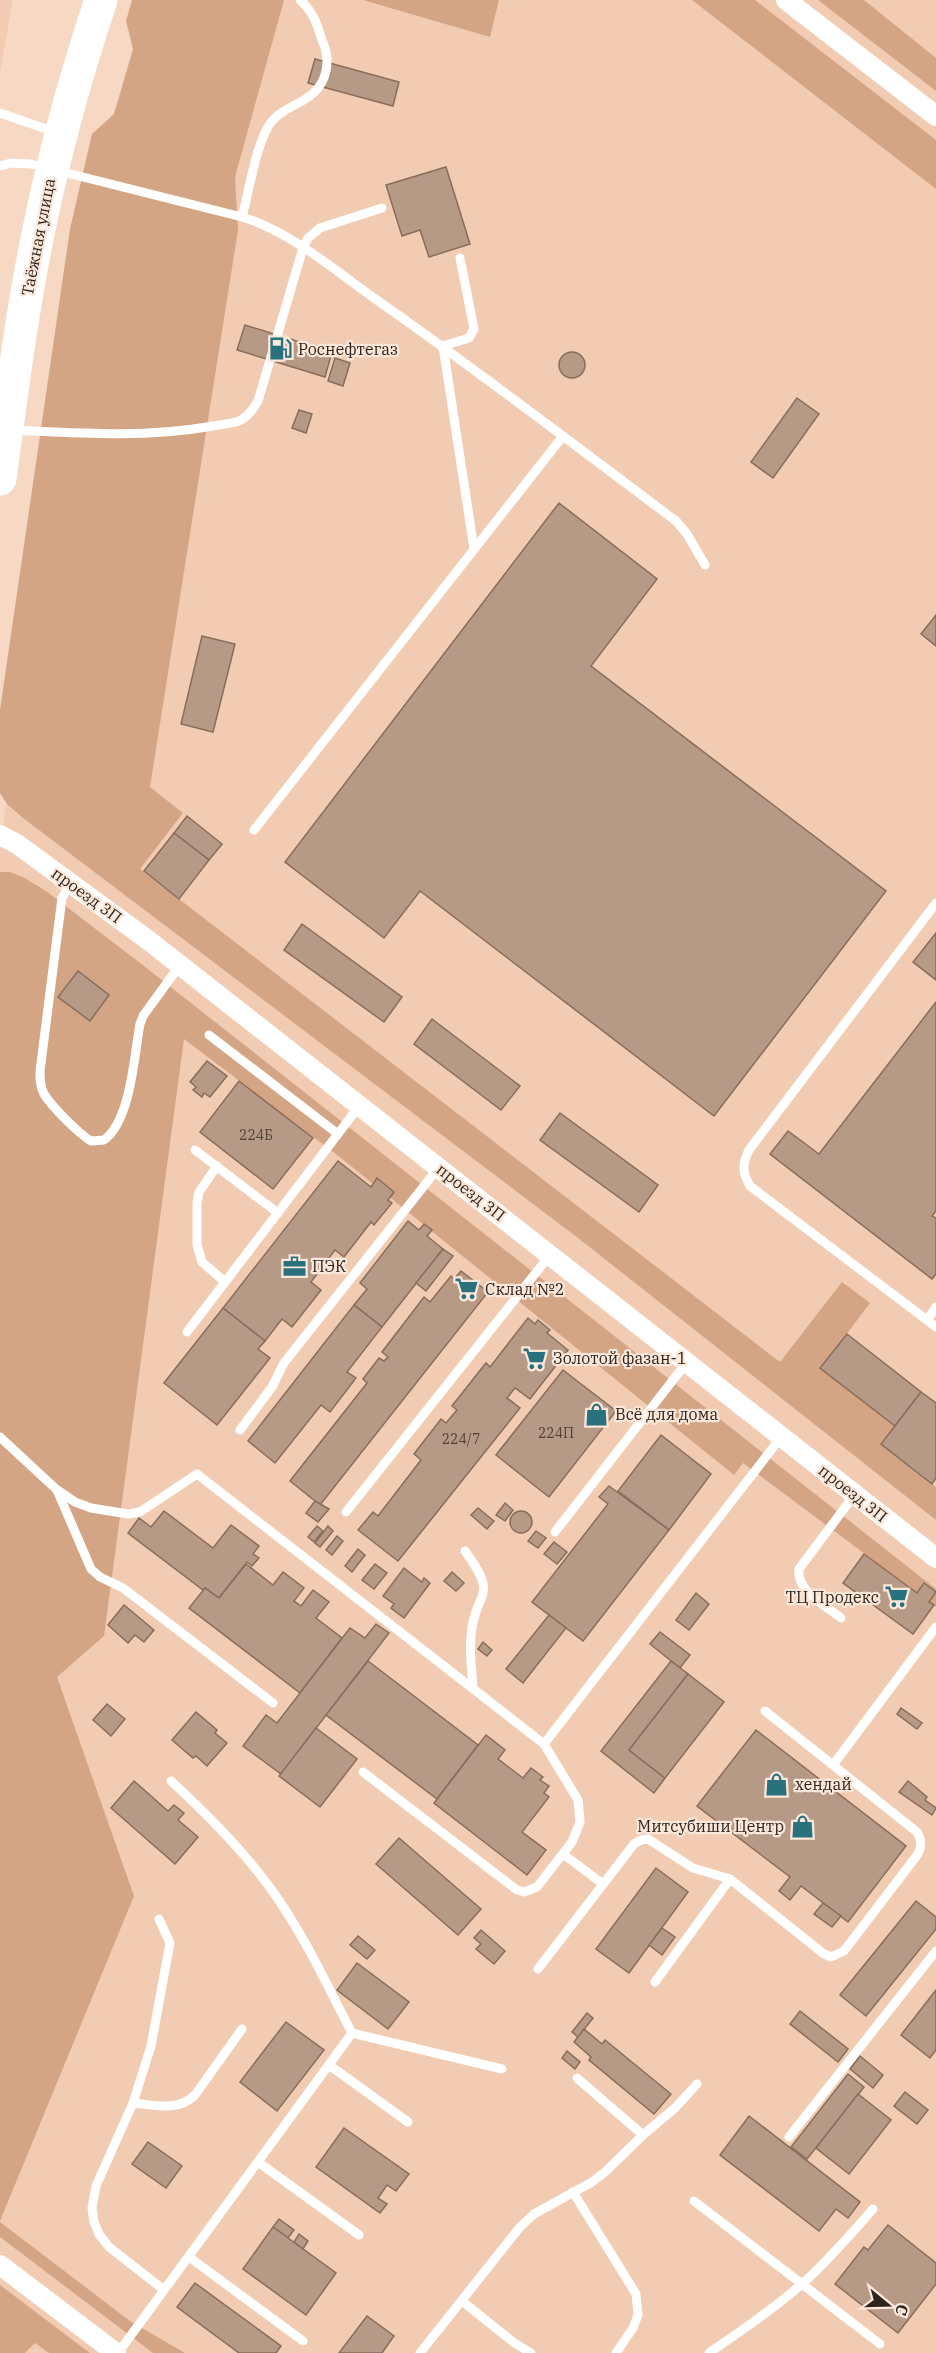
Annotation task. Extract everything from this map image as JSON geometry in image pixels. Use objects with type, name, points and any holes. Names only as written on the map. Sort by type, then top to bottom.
[{"type":"highway","name":"Таёжная улица","points":[[0,479],[22,323],[52,169],[60,134],[101,0]]},
{"type":"street","points":[[786,0],[936,116]]},
{"type":"street","name":"проезд 3П","points":[[0,835],[17,844],[180,965],[936,1558]]},
{"type":"street","points":[[0,2265],[117,2353]]},
{"type":"lane","points":[[242,217],[263,139],[269,125],[277,117],[315,93],[323,84],[327,53],[313,13],[300,0]]},
{"type":"lane","points":[[0,113],[60,134]]},
{"type":"lane","points":[[0,166],[22,164],[52,169],[242,217],[276,230],[443,346],[676,520],[705,565]]},
{"type":"lane","points":[[7,430],[109,435],[148,434],[184,431],[240,421],[251,412],[258,401],[303,248],[308,238],[320,228],[382,208]]},
{"type":"lane","points":[[443,346],[469,338],[474,329],[460,258]]},
{"type":"lane","points":[[443,346],[474,549]]},
{"type":"lane","points":[[254,830],[563,436]]},
{"type":"lane","points":[[71,883],[62,898],[59,916],[40,1071],[41,1085],[53,1105],[91,1141],[104,1140],[110,1136],[119,1122],[143,1016],[180,965]]},
{"type":"lane","points":[[936,903],[749,1150],[744,1161],[743,1173],[750,1186],[936,1327]]},
{"type":"lane","points":[[209,1035],[338,1134]]},
{"type":"lane","points":[[187,1332],[360,1105]]},
{"type":"lane","points":[[195,1150],[278,1213]]},
{"type":"lane","points":[[217,1167],[199,1192],[197,1245],[202,1262],[225,1282]]},
{"type":"lane","points":[[240,1430],[272,1387],[284,1363],[439,1167]]},
{"type":"lane","points":[[346,1512],[550,1255]]},
{"type":"lane","points":[[927,1320],[936,1307]]},
{"type":"lane","points":[[555,1532],[687,1362]]},
{"type":"lane","points":[[0,1437],[56,1489],[75,1502],[91,1508],[128,1514],[140,1512],[197,1474],[544,1743],[578,1800],[581,1810],[576,1833],[537,1887],[524,1892],[517,1890],[363,1772]]},
{"type":"lane","points":[[544,1743],[782,1437]]},
{"type":"lane","points":[[56,1489],[95,1574],[123,1588],[273,1703]]},
{"type":"lane","points":[[841,1618],[806,1590],[798,1576],[798,1569],[855,1494]]},
{"type":"lane","points":[[465,1551],[480,1571],[484,1588],[471,1637],[473,1688]]},
{"type":"lane","points":[[833,1766],[936,1627]]},
{"type":"lane","points":[[538,1969],[634,1844],[648,1839],[693,1868],[730,1880],[824,1954],[831,1957],[844,1951],[918,1854],[921,1848],[921,1838],[917,1832],[765,1711]]},
{"type":"lane","points":[[171,1782],[218,1825],[270,1888],[300,1936],[352,2033],[502,2069]]},
{"type":"lane","points":[[563,1854],[603,1884]]},
{"type":"lane","points":[[655,1982],[730,1880]]},
{"type":"lane","points":[[159,1919],[167,1933],[169,1952],[151,2046],[133,2103],[93,2197],[94,2222],[99,2234],[109,2247],[164,2290]]},
{"type":"lane","points":[[789,2137],[936,1952]]},
{"type":"lane","points":[[133,2103],[176,2107],[187,2103],[242,2029]]},
{"type":"lane","points":[[117,2353],[352,2033]]},
{"type":"lane","points":[[329,2065],[408,2122]]},
{"type":"lane","points":[[577,2078],[643,2135]]},
{"type":"lane","points":[[420,2353],[520,2227],[534,2214],[605,2172],[675,2108],[697,2084]]},
{"type":"lane","points":[[258,2162],[359,2235]]},
{"type":"lane","points":[[573,2192],[636,2294],[638,2315],[633,2328],[616,2353]]},
{"type":"lane","points":[[694,2201],[880,2344]]},
{"type":"lane","points":[[709,2353],[774,2308],[802,2284],[873,2210]]},
{"type":"lane","points":[[189,2257],[303,2341]]},
{"type":"lane","points":[[462,2301],[513,2342],[531,2353]]},
{"type":"shaded area","points":[[0,0],[13,0],[0,72]]},
{"type":"shaded area","points":[[132,0],[284,0],[235,177],[238,230],[150,787],[183,813],[140,869],[780,1362],[842,1282],[870,1303],[821,1368],[895,1426],[881,1444],[936,1487],[936,1520],[578,1238],[23,818],[7,804],[0,793],[0,710],[70,229],[92,134],[114,114],[133,49],[126,21]]},
{"type":"shaded area","points":[[175,0],[936,0],[936,2353],[0,2353],[0,846],[66,393]]},
{"type":"shaded area","points":[[363,0],[499,0],[490,37]]},
{"type":"shaded area","points":[[692,0],[755,0],[936,140],[936,189]]},
{"type":"shaded area","points":[[818,0],[864,0],[936,58],[936,91]]},
{"type":"shaded area","points":[[0,872],[10,872],[23,877],[46,891],[144,966],[936,1589],[936,1607],[743,1463],[734,1475],[341,1158],[184,1039],[104,1636],[57,1677],[134,1896],[0,2221]]},
{"type":"shaded area","points":[[0,2222],[130,2321],[185,2353],[153,2353],[0,2237]]},
{"type":"shaded area","points":[[0,2285],[90,2353],[49,2353],[35,2343],[25,2353],[0,2353]]},
{"type":"building","points":[[315,59],[399,82],[393,106],[308,83]]},
{"type":"building","points":[[446,167],[470,244],[429,257],[420,230],[402,236],[386,185]]},
{"type":"building","points":[[245,325],[332,352],[325,377],[237,350]]},
{"type":"building","points":[[572,352],[581,356],[585,365],[581,374],[572,378],[563,374],[559,365],[563,356]]},
{"type":"building","points":[[335,358],[350,363],[343,386],[328,381]]},
{"type":"building","points":[[797,398],[819,414],[773,478],[751,462]]},
{"type":"building","points":[[299,410],[312,414],[306,433],[292,428]]},
{"type":"building","points":[[559,503],[657,579],[591,666],[886,891],[714,1116],[420,891],[384,938],[285,862]]},
{"type":"building","points":[[936,615],[936,646],[921,634]]},
{"type":"building","points":[[202,636],[235,644],[213,732],[181,724]]},
{"type":"building","points":[[187,816],[222,844],[209,860],[174,833]]},
{"type":"building","points":[[174,833],[209,860],[179,899],[144,871]]},
{"type":"building","points":[[302,924],[402,997],[384,1022],[284,950]]},
{"type":"building","points":[[936,933],[936,980],[913,962]]},
{"type":"building","points":[[78,971],[109,995],[90,1021],[58,997]]},
{"type":"building","points":[[936,1002],[936,1211],[932,1216],[936,1218],[936,1274],[932,1279],[770,1154],[788,1131],[819,1154]]},
{"type":"building","points":[[432,1019],[520,1086],[501,1110],[414,1044]]},
{"type":"building","points":[[207,1061],[227,1076],[210,1097],[204,1093],[202,1097],[193,1090],[196,1087],[190,1082]]},
{"type":"building","points":[[239,1081],[313,1138],[273,1189],[200,1132]]},
{"type":"building","points":[[560,1113],[658,1185],[639,1212],[540,1140]]},
{"type":"building","points":[[338,1161],[371,1187],[377,1178],[394,1192],[388,1200],[392,1203],[374,1225],[371,1222],[344,1257],[335,1250],[311,1282],[321,1290],[292,1327],[282,1319],[265,1341],[223,1308]]},
{"type":"building","points":[[408,1221],[419,1230],[424,1224],[432,1230],[427,1236],[443,1249],[382,1327],[354,1305],[367,1289],[360,1283]]},
{"type":"building","points":[[443,1249],[453,1256],[426,1291],[416,1283]]},
{"type":"building","points":[[461,1271],[488,1292],[320,1505],[290,1481],[367,1383],[363,1379],[379,1358],[384,1361],[388,1357],[382,1352],[424,1297],[430,1302],[451,1276],[454,1279]]},
{"type":"building","points":[[354,1305],[382,1327],[347,1372],[356,1378],[330,1412],[321,1405],[275,1463],[248,1441]]},
{"type":"building","points":[[223,1308],[265,1341],[258,1349],[270,1358],[217,1425],[164,1383]]},
{"type":"building","points":[[528,1318],[535,1324],[538,1320],[550,1330],[547,1333],[568,1350],[530,1399],[515,1388],[507,1398],[520,1408],[398,1561],[358,1530],[373,1512],[378,1516],[421,1460],[414,1454],[441,1419],[446,1423],[457,1410],[452,1406],[486,1363],[490,1367]]},
{"type":"building","points":[[847,1334],[921,1392],[895,1426],[820,1368]]},
{"type":"building","points":[[563,1370],[616,1411],[549,1497],[496,1455]]},
{"type":"building","points":[[921,1392],[936,1403],[936,1478],[932,1484],[881,1444]]},
{"type":"building","points":[[661,1435],[711,1474],[669,1530],[618,1491]]},
{"type":"building","points":[[609,1486],[669,1530],[583,1641],[532,1602],[608,1504],[599,1497]]},
{"type":"building","points":[[315,1501],[329,1509],[318,1522],[306,1513]]},
{"type":"building","points":[[505,1503],[513,1510],[505,1521],[496,1515]]},
{"type":"building","points":[[478,1508],[494,1521],[487,1529],[471,1515]]},
{"type":"building","points":[[164,1511],[213,1548],[231,1525],[259,1546],[253,1554],[259,1558],[252,1566],[247,1562],[219,1598],[205,1588],[203,1590],[128,1533],[139,1518],[151,1527]]},
{"type":"building","points":[[521,1511],[529,1514],[532,1522],[529,1530],[521,1533],[513,1530],[510,1522],[513,1514]]},
{"type":"building","points":[[317,1526],[323,1531],[314,1542],[308,1537]]},
{"type":"building","points":[[328,1526],[333,1531],[320,1547],[315,1543]]},
{"type":"building","points":[[536,1531],[546,1538],[538,1548],[528,1541]]},
{"type":"building","points":[[337,1536],[343,1541],[332,1555],[326,1550]]},
{"type":"building","points":[[554,1542],[567,1552],[557,1564],[544,1554]]},
{"type":"building","points":[[358,1549],[365,1555],[352,1572],[345,1566]]},
{"type":"building","name":"ТЦ Продекс","points":[[864,1554],[917,1593],[924,1583],[936,1592],[929,1602],[934,1605],[913,1634],[843,1583]]},
{"type":"building","points":[[246,1564],[273,1585],[283,1572],[304,1588],[294,1601],[301,1606],[313,1590],[329,1602],[316,1618],[342,1638],[300,1693],[189,1608],[205,1588],[219,1598]]},
{"type":"building","points":[[375,1564],[387,1573],[374,1589],[362,1580]]},
{"type":"building","points":[[404,1568],[422,1582],[424,1578],[430,1583],[404,1618],[391,1608],[394,1604],[383,1596]]},
{"type":"building","points":[[452,1572],[464,1583],[456,1591],[444,1581]]},
{"type":"building","points":[[696,1593],[709,1604],[689,1630],[676,1620]]},
{"type":"building","points":[[124,1605],[154,1630],[144,1642],[135,1635],[128,1643],[108,1625]]},
{"type":"building","points":[[549,1615],[566,1628],[523,1683],[506,1669]]},
{"type":"building","points":[[376,1624],[389,1633],[281,1774],[243,1746],[266,1715],[277,1723],[350,1628],[365,1638]]},
{"type":"building","points":[[660,1632],[690,1655],[680,1668],[650,1644]]},
{"type":"building","points":[[483,1642],[492,1650],[487,1656],[478,1649]]},
{"type":"building","points":[[368,1661],[478,1745],[437,1799],[326,1715]]},
{"type":"building","points":[[671,1661],[688,1674],[629,1750],[665,1778],[654,1793],[601,1751]]},
{"type":"building","points":[[688,1674],[724,1702],[665,1778],[629,1750]]},
{"type":"building","points":[[107,1704],[125,1719],[111,1736],[93,1720]]},
{"type":"building","points":[[901,1708],[922,1723],[917,1729],[897,1714]]},
{"type":"building","points":[[196,1712],[217,1730],[215,1733],[227,1743],[207,1766],[196,1756],[193,1758],[172,1740]]},
{"type":"building","points":[[316,1728],[357,1759],[320,1807],[279,1776]]},
{"type":"building","name":"Митсубиши Центр","points":[[756,1730],[906,1846],[848,1922],[801,1886],[790,1900],[779,1891],[790,1877],[697,1806]]},
{"type":"building","points":[[486,1735],[505,1750],[498,1759],[523,1778],[531,1768],[543,1777],[540,1780],[549,1786],[544,1793],[549,1797],[522,1832],[546,1850],[527,1875],[434,1803]]},
{"type":"building","points":[[134,1781],[168,1811],[174,1805],[184,1813],[178,1820],[198,1837],[175,1864],[111,1808]]},
{"type":"building","points":[[908,1781],[927,1797],[925,1800],[936,1808],[932,1815],[899,1792]]},
{"type":"building","points":[[399,1838],[481,1909],[458,1935],[376,1864]]},
{"type":"building","points":[[656,1868],[688,1892],[629,1973],[596,1949]]},
{"type":"building","points":[[916,1901],[936,1917],[936,1929],[866,2016],[840,1995]]},
{"type":"building","points":[[823,1903],[841,1916],[832,1927],[814,1914]]},
{"type":"building","points":[[662,1928],[675,1937],[662,1955],[649,1945]]},
{"type":"building","points":[[481,1930],[505,1951],[494,1964],[476,1949],[481,1944],[474,1938]]},
{"type":"building","points":[[358,1936],[375,1950],[367,1959],[350,1945]]},
{"type":"building","points":[[357,1963],[409,2002],[388,2029],[337,1990]]},
{"type":"building","points":[[936,1990],[936,2050],[930,2058],[901,2035]]},
{"type":"building","points":[[800,2011],[848,2049],[838,2062],[790,2024]]},
{"type":"building","points":[[587,2013],[593,2018],[578,2037],[572,2032]]},
{"type":"building","points":[[286,2022],[324,2050],[277,2111],[240,2082]]},
{"type":"building","points":[[584,2029],[602,2044],[605,2040],[671,2094],[654,2114],[589,2060],[591,2057],[574,2042]]},
{"type":"building","points":[[567,2051],[580,2062],[575,2069],[562,2058]]},
{"type":"building","points":[[860,2056],[883,2075],[873,2088],[850,2069]]},
{"type":"building","points":[[848,2074],[864,2087],[807,2159],[791,2147]]},
{"type":"building","points":[[905,2092],[928,2110],[917,2124],[894,2106]]},
{"type":"building","points":[[858,2094],[891,2120],[849,2174],[816,2148]]},
{"type":"building","points":[[749,2116],[860,2202],[848,2218],[836,2209],[819,2231],[720,2155]]},
{"type":"building","points":[[344,2128],[409,2174],[396,2191],[387,2185],[378,2198],[387,2204],[380,2213],[316,2167]]},
{"type":"building","points":[[148,2142],[182,2166],[166,2188],[132,2164]]},
{"type":"building","points":[[279,2219],[294,2230],[288,2238],[273,2227]]},
{"type":"building","points":[[888,2225],[936,2263],[936,2284],[898,2333],[835,2284],[864,2247],[868,2250]]},
{"type":"building","points":[[273,2227],[336,2273],[306,2315],[243,2269]]},
{"type":"building","points":[[299,2234],[308,2241],[303,2249],[294,2242]]},
{"type":"building","points":[[195,2283],[281,2346],[276,2353],[239,2353],[177,2307]]},
{"type":"building","points":[[367,2316],[394,2336],[382,2353],[339,2353]]},
{"type":"place","name":"Роснефтегаз","points":[[280,349]]},
{"type":"place","name":"ПЭК","points":[[294,1266]]},
{"type":"place","name":"Склад №2","points":[[467,1289]]},
{"type":"place","name":"Золотой фазан-1","points":[[535,1358]]},
{"type":"place","name":"Всё для дома","points":[[597,1414]]},
{"type":"place","name":"ТЦ Продекс","points":[[897,1597]]},
{"type":"place","name":"хендай","points":[[777,1784]]},
{"type":"place","name":"Митсубиши Центр","points":[[802,1826]]}]
